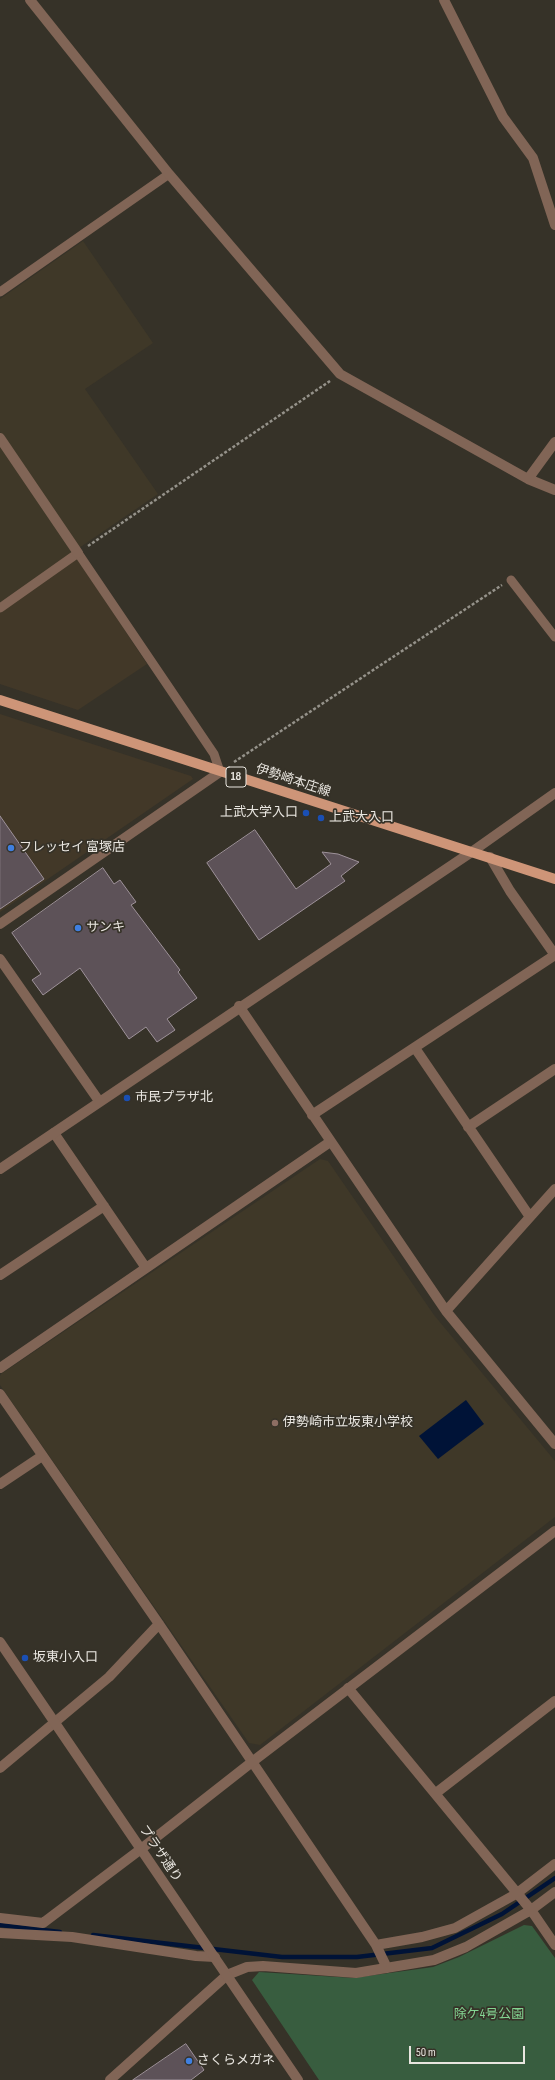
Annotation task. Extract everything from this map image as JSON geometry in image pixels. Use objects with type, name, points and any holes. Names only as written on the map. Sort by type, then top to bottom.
[{"type":"main road","name":"伊勢崎本庄線","points":[[0,700],[220,772],[473,851],[555,879]]},
{"type":"street","points":[[30,0],[169,174],[340,374],[528,479],[555,490]]},
{"type":"street","points":[[444,0],[503,117],[533,158],[555,225]]},
{"type":"street","points":[[0,438],[78,553]]},
{"type":"street","points":[[528,479],[555,442]]},
{"type":"street","points":[[0,924],[220,772]]},
{"type":"street","points":[[0,1169],[239,1006],[473,851],[555,793]]},
{"type":"street","points":[[312,1115],[555,955],[510,891],[490,858]]},
{"type":"street","points":[[0,959],[99,1101]]},
{"type":"street","points":[[239,1006],[446,1311],[555,1444]]},
{"type":"street","points":[[415,1048],[530,1217]]},
{"type":"street","points":[[468,1127],[555,1069]]},
{"type":"street","points":[[54,1133],[146,1268]]},
{"type":"street","points":[[0,1368],[330,1142]]},
{"type":"street","points":[[446,1311],[530,1217],[553,1197]]},
{"type":"street","points":[[0,1275],[104,1206]]},
{"type":"street","points":[[0,1394],[159,1624],[376,1945],[387,1968]]},
{"type":"street","points":[[0,1484],[42,1456]]},
{"type":"street","points":[[0,1918],[43,1923],[555,1531]]},
{"type":"street","points":[[0,1768],[55,1724],[109,1677],[159,1624]]},
{"type":"street","name":"プラザ通り","points":[[0,1642],[298,2080]]},
{"type":"street","points":[[348,1688],[436,1793],[516,1894],[531,1910],[555,1945]]},
{"type":"street","points":[[436,1793],[555,1701]]},
{"type":"street","points":[[376,1945],[422,1937],[455,1928],[516,1894],[555,1864]]},
{"type":"street","points":[[116,2078],[227,1975],[247,1967],[263,1966],[356,1973],[434,1960],[466,1947],[531,1910],[555,1892]]},
{"type":"street","points":[[0,1933],[72,1937],[196,1956],[215,1957]]},
{"type":"lane","points":[[0,292],[169,174]]},
{"type":"lane","points":[[0,608],[78,553],[214,754],[220,772]]},
{"type":"lane","points":[[511,580],[555,637]]},
{"type":"path","points":[[78,553],[340,374]]},
{"type":"path","points":[[220,772],[511,580]]},
{"type":"shaded area","points":[[83,241],[153,343],[85,389],[158,494],[79,548],[0,432],[0,299]]},
{"type":"shaded area","points":[[0,445],[73,552],[0,604]]},
{"type":"shaded area","points":[[77,558],[147,664],[78,710],[0,684],[0,612]]},
{"type":"shaded area","points":[[0,714],[191,776],[193,779],[0,912]]},
{"type":"shaded area","name":"伊勢崎市立坂東小学校","points":[[320,1159],[328,1161],[434,1315],[555,1461],[555,1517],[260,1745],[249,1743],[0,1385],[0,1376]]},
{"type":"green space","name":"除ケ4号公園","points":[[524,1925],[532,1926],[555,1958],[555,2080],[319,2080],[252,1980],[259,1972],[353,1978],[433,1967],[459,1957]]},
{"type":"water","points":[[466,1400],[484,1424],[438,1459],[419,1436]]},
{"type":"building","name":"フレッセイ 富塚店","points":[[0,816],[44,879],[0,909]]},
{"type":"building","points":[[255,830],[296,889],[331,864],[322,852],[338,854],[359,862],[341,876],[345,881],[259,940],[207,863]]},
{"type":"building","points":[[103,868],[114,884],[120,880],[136,902],[131,905],[180,970],[178,972],[197,998],[167,1019],[175,1030],[157,1042],[146,1027],[129,1039],[80,968],[43,995],[32,980],[41,974],[12,933]]},
{"type":"building","points":[[186,2044],[204,2070],[191,2080],[133,2080]]},
{"type":"waterway","points":[[93,1935],[282,1957],[357,1957],[432,1948],[502,1914],[555,1878]]},
{"type":"waterway","points":[[0,1925],[60,1932]]},
{"type":"place","name":"上武大学入口","points":[[306,813]]},
{"type":"place","name":"上武大入口","points":[[321,818]]},
{"type":"place","name":"フレッセイ 富塚店","points":[[11,848]]},
{"type":"place","name":"サンキ","points":[[78,928]]},
{"type":"place","name":"市民プラザ北","points":[[127,1098]]},
{"type":"place","name":"伊勢崎市立坂東小学校","points":[[275,1423]]},
{"type":"place","name":"坂東小入口","points":[[25,1658]]},
{"type":"place","name":"さくらメガネ","points":[[189,2061]]}]
